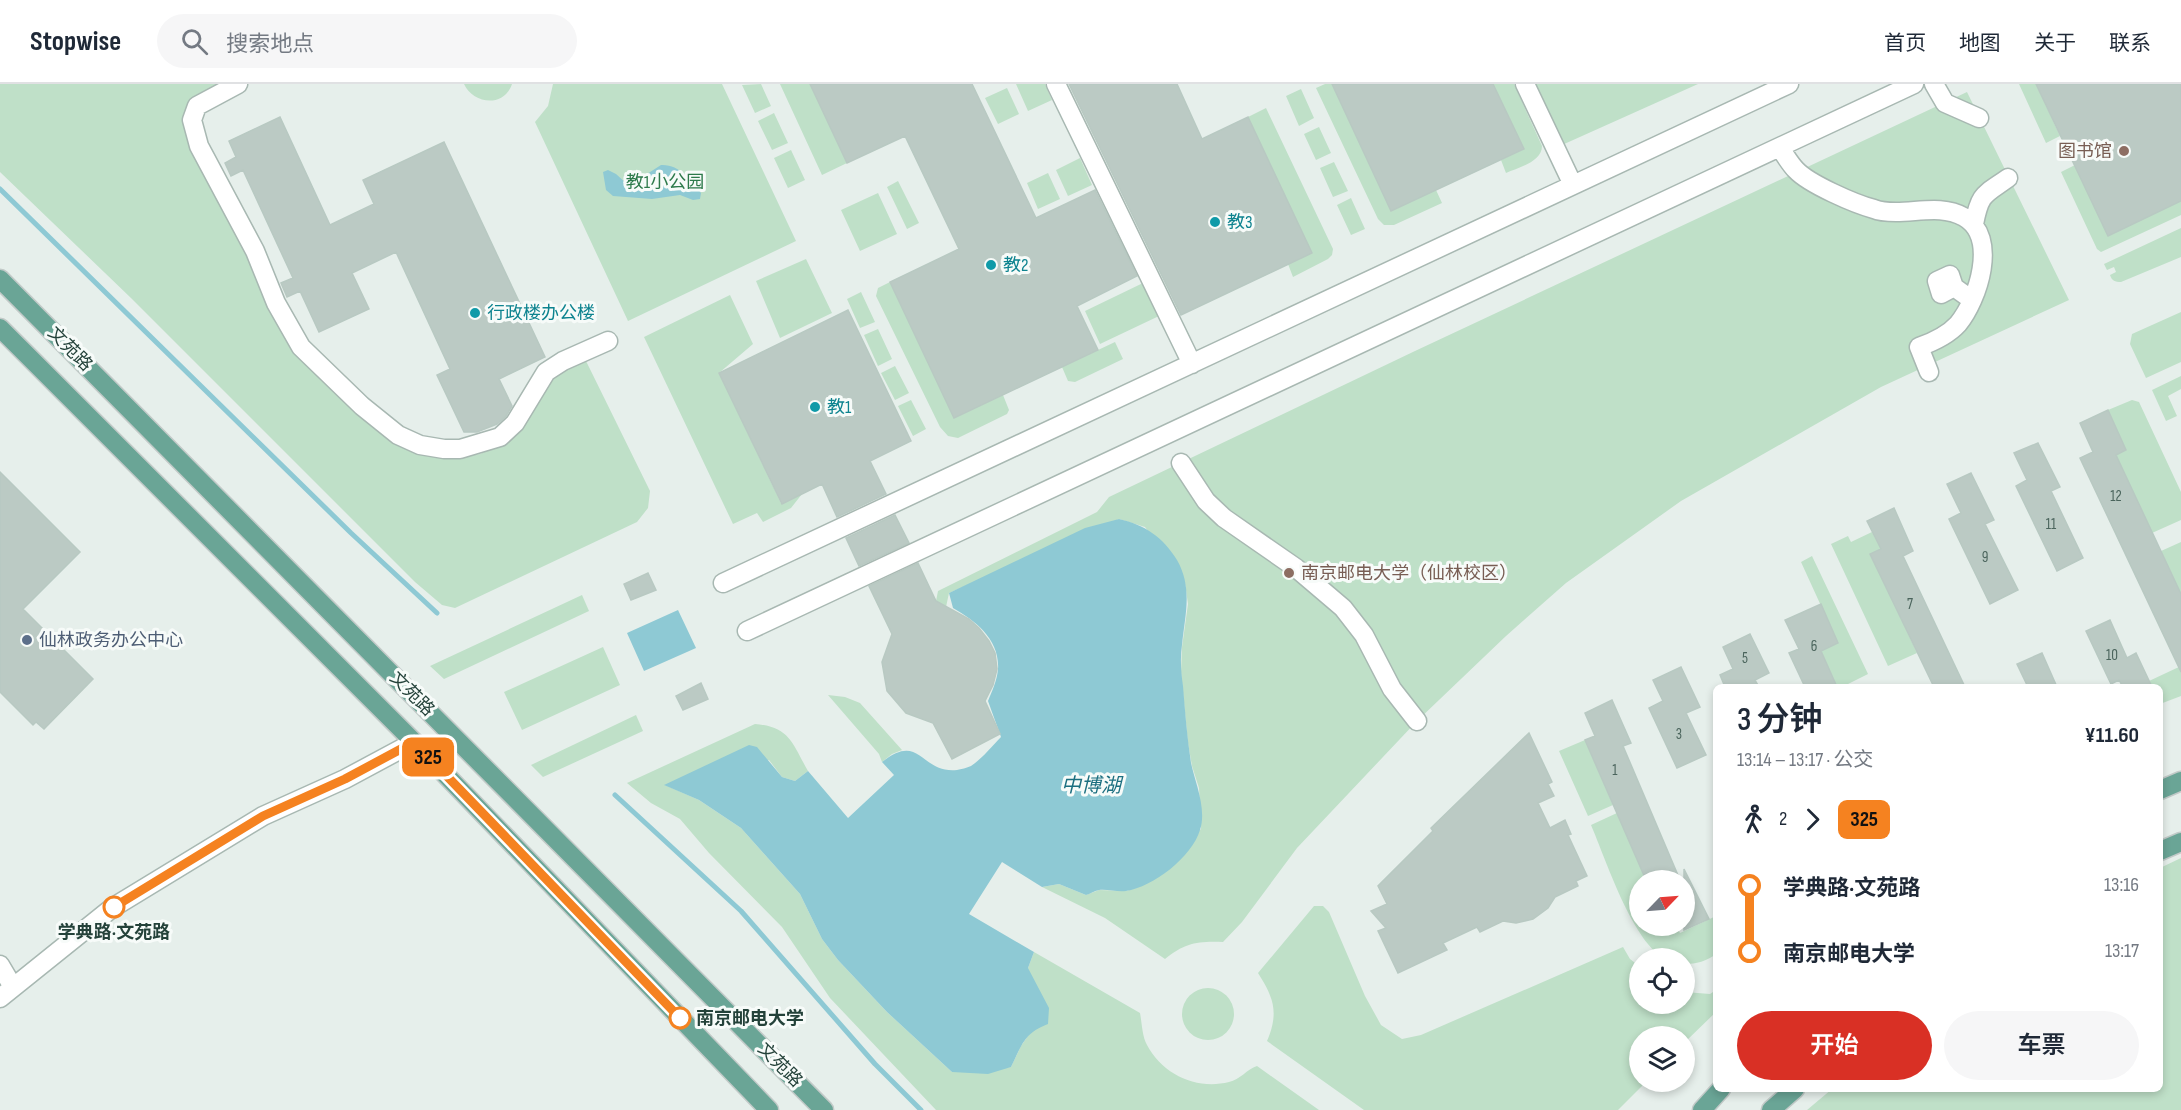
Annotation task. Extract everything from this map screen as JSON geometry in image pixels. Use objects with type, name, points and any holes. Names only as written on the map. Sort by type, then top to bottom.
[{"type":"main road","name":"文苑路","points":[[0,279],[824,1110]]},
{"type":"main road","name":"文苑路","points":[[0,328],[414,742],[769,1110]]},
{"type":"main road","points":[[2163,789],[2181,781]]},
{"type":"main road","points":[[2163,850],[2181,842]]},
{"type":"main road","points":[[1702,1110],[1718,1092]]},
{"type":"main road","points":[[1771,1110],[1792,1092]]},
{"type":"street","points":[[238,84],[197,106],[192,120],[199,146],[245,231],[266,274],[276,303],[301,347],[362,406],[398,435],[420,445],[444,449],[460,448],[500,437],[515,423],[546,372],[563,361],[608,341]]},
{"type":"street","points":[[1056,84],[1192,364]]},
{"type":"street","points":[[1525,84],[1573,185]]},
{"type":"street","points":[[723,583],[1789,84]]},
{"type":"street","points":[[747,631],[1914,84]]},
{"type":"street","points":[[1934,84],[1945,103],[1979,118]]},
{"type":"street","points":[[1780,148],[1797,171],[1812,182],[1875,210],[1912,212],[1930,209],[1963,216],[1974,224],[1980,237],[1982,275],[1972,300],[1957,325],[1931,343],[1919,347],[1929,372]]},
{"type":"street","points":[[1974,224],[1978,202],[1991,188],[2008,178]]},
{"type":"street","points":[[1954,287],[1972,300]]},
{"type":"street","points":[[1181,463],[1206,501],[1224,518],[1296,568],[1342,608],[1364,635],[1392,689],[1417,721]]},
{"type":"street","points":[[0,965],[6,992],[112,908],[263,816],[345,779],[414,742]]},
{"type":"green space","points":[[0,84],[219,84],[200,93],[190,105],[217,196],[294,350],[320,379],[357,410],[421,452],[452,459],[480,454],[509,441],[546,381],[577,363],[586,361],[650,491],[648,508],[637,522],[455,608],[442,605],[415,582],[131,298],[0,172]]},
{"type":"green space","points":[[464,84],[512,84],[502,97],[488,100],[474,96]]},
{"type":"green space","name":"教1小公园","points":[[553,84],[722,84],[796,241],[628,321],[535,122],[548,106]]},
{"type":"green space","points":[[761,84],[771,106],[755,113],[742,85]]},
{"type":"green space","points":[[780,84],[810,84],[847,163],[822,175]]},
{"type":"green space","points":[[1016,84],[1045,84],[1052,100],[1028,111]]},
{"type":"green space","points":[[1332,84],[1391,211],[1436,190],[1442,203],[1394,225],[1384,225],[1378,219],[1316,88]]},
{"type":"green space","points":[[1493,84],[1514,84],[1542,146],[1541,152],[1534,160],[1506,173],[1501,160],[1524,149]]},
{"type":"green space","points":[[1534,84],[1698,84],[1562,145]]},
{"type":"green space","points":[[2019,84],[2036,84],[2060,136],[2046,143]]},
{"type":"green space","points":[[1007,88],[1019,114],[998,124],[985,98]]},
{"type":"green space","points":[[1301,89],[1314,118],[1299,126],[1286,96]]},
{"type":"green space","points":[[1967,92],[2069,300],[1881,387],[1681,501],[1566,583],[1506,636],[1417,721],[1297,848],[1242,922],[1223,942],[1192,944],[1179,949],[1165,959],[1105,918],[1042,887],[1059,884],[1086,895],[1099,890],[1127,891],[1140,885],[1201,829],[1199,788],[1188,743],[1181,672],[1188,604],[1185,583],[1145,527],[1119,519],[949,593],[946,607],[936,601],[938,591],[1097,512],[1109,497]]},
{"type":"green space","points":[[1266,108],[1333,249],[1328,259],[1293,277],[1248,117]]},
{"type":"green space","points":[[774,113],[788,143],[772,150],[758,121]]},
{"type":"green space","points":[[1319,127],[1331,153],[1316,160],[1304,134]]},
{"type":"green space","points":[[791,150],[805,180],[788,188],[774,158]]},
{"type":"green space","points":[[1080,158],[1092,185],[1068,196],[1056,170]]},
{"type":"green space","points":[[1334,162],[1348,191],[1333,197],[1320,168]]},
{"type":"green space","points":[[2075,165],[2108,235],[2181,201],[2181,215],[2101,252],[2097,249],[2061,172]]},
{"type":"green space","points":[[1048,173],[1060,199],[1038,209],[1027,183]]},
{"type":"green space","points":[[898,181],[919,223],[907,229],[887,187]]},
{"type":"green space","points":[[878,193],[897,234],[860,251],[841,210]]},
{"type":"green space","points":[[1351,198],[1365,229],[1351,235],[1337,205]]},
{"type":"green space","points":[[2181,228],[2181,257],[2121,282],[2112,279],[2110,275],[2116,272],[2114,267],[2107,270],[2104,264]]},
{"type":"green space","points":[[806,259],[832,313],[780,338],[756,281]]},
{"type":"green space","points":[[890,282],[954,418],[1003,395],[1009,410],[1007,414],[958,438],[948,436],[940,427],[876,296],[878,288]]},
{"type":"green space","points":[[1143,283],[1159,316],[1100,344],[1085,311]]},
{"type":"green space","points":[[861,292],[875,322],[860,328],[847,299]]},
{"type":"green space","points":[[730,295],[753,344],[719,373],[781,503],[802,494],[791,508],[763,522],[757,513],[733,524],[644,337]]},
{"type":"green space","points":[[2181,312],[2181,362],[2146,378],[2130,344],[2132,334]]},
{"type":"green space","points":[[878,329],[892,359],[878,366],[864,335]]},
{"type":"green space","points":[[1115,342],[1123,359],[1075,382],[1068,381],[1062,367]]},
{"type":"green space","points":[[895,366],[909,393],[895,400],[881,373]]},
{"type":"green space","points":[[2181,376],[2181,389],[2168,396],[2177,416],[2166,421],[2152,390]]},
{"type":"green space","points":[[911,400],[926,429],[913,436],[898,406]]},
{"type":"green space","points":[[2132,400],[2139,402],[2181,492],[2181,520],[2152,533],[2116,455],[2126,450],[2108,410]]},
{"type":"green space","points":[[1872,532],[1881,549],[1871,554],[1917,653],[1888,666],[1831,544],[1848,536],[1851,542]]},
{"type":"green space","points":[[2181,542],[2181,594],[2161,551]]},
{"type":"green space","points":[[1812,556],[1868,674],[1848,684],[1836,684],[1821,651],[1838,643],[1801,562]]},
{"type":"green space","points":[[582,595],[589,611],[444,679],[430,666]]},
{"type":"green space","points":[[603,647],[620,685],[522,730],[504,692]]},
{"type":"green space","points":[[2181,666],[2181,696],[2163,703],[2163,684],[2150,684],[2149,681]]},
{"type":"green space","points":[[828,695],[845,697],[860,703],[902,750],[882,762],[879,754]]},
{"type":"green space","points":[[636,715],[643,731],[543,777],[531,765]]},
{"type":"green space","points":[[755,724],[776,729],[789,738],[808,771],[795,781],[782,777],[769,760],[665,785],[699,800],[741,828],[800,894],[822,939],[838,960],[887,1012],[952,1072],[1011,1067],[1032,1030],[1028,968],[1034,952],[1140,1013],[1143,1034],[1154,1056],[1162,1065],[1182,1078],[1193,1082],[1217,1084],[1233,1081],[1257,1066],[1319,1110],[936,1110],[830,998],[782,927],[709,853],[680,819],[651,803],[627,783]]},
{"type":"green space","points":[[1585,740],[1613,805],[1588,816],[1559,751]]},
{"type":"green space","points":[[1617,813],[1642,870],[1629,870],[1629,914],[1591,825]]},
{"type":"green space","points":[[2181,858],[2181,1110],[1807,1110],[1828,1092],[2163,1092],[2163,867]]},
{"type":"green space","points":[[1314,906],[1323,906],[1329,912],[1365,996],[1381,1025],[1402,1039],[1421,1035],[1623,947],[1629,957],[1629,1014],[1695,1014],[1695,993],[1710,994],[1713,992],[1713,1015],[1695,1032],[1695,1026],[1629,1026],[1629,1092],[1636,1092],[1618,1110],[1364,1110],[1267,1041],[1274,1014],[1268,990],[1258,973]]},
{"type":"green space","points":[[1713,917],[1713,956],[1701,962],[1695,963],[1695,948],[1651,947],[1642,936],[1695,936],[1695,926]]},
{"type":"green space","points":[[1208,988],[1218,990],[1226,996],[1232,1004],[1234,1014],[1232,1024],[1226,1032],[1218,1038],[1208,1040],[1198,1038],[1190,1032],[1184,1024],[1182,1014],[1184,1004],[1190,996],[1198,990]]},
{"type":"water","points":[[661,165],[673,167],[684,174],[701,193],[700,199],[693,200],[680,195],[652,199],[613,196],[606,190],[603,172],[608,170],[616,174],[627,184],[633,183]]},
{"type":"water","name":"中博湖","points":[[1119,519],[1145,529],[1166,545],[1177,560],[1185,581],[1187,602],[1181,670],[1191,763],[1200,796],[1202,822],[1200,830],[1189,850],[1170,869],[1148,884],[1126,891],[1099,890],[1086,895],[1059,884],[1042,887],[1002,862],[969,914],[1034,952],[1028,968],[1049,1008],[1048,1024],[1029,1036],[1021,1046],[1011,1067],[988,1074],[952,1072],[887,1012],[838,960],[822,939],[800,894],[741,828],[699,800],[664,785],[749,745],[757,747],[782,777],[795,781],[808,771],[848,818],[894,775],[882,762],[895,754],[905,751],[913,752],[945,770],[957,770],[971,766],[1001,737],[988,701],[997,678],[998,659],[991,640],[985,632],[953,608],[949,593],[1085,528]]},
{"type":"water","points":[[678,610],[696,648],[644,671],[627,633]]},
{"type":"building","name":"教2","points":[[810,84],[972,84],[1036,218],[1095,190],[1137,276],[1077,306],[1098,350],[954,418],[890,282],[959,249],[905,136],[847,163]]},
{"type":"building","name":"教3","points":[[1069,84],[1177,84],[1202,139],[1248,117],[1312,253],[1181,315]]},
{"type":"building","points":[[1332,84],[1493,84],[1524,149],[1391,211]]},
{"type":"building","name":"图书馆","points":[[2036,84],[2181,84],[2181,201],[2108,236]]},
{"type":"building","name":"行政楼办公楼","points":[[280,117],[330,225],[374,204],[363,180],[444,142],[545,357],[499,379],[512,406],[497,424],[477,432],[464,432],[437,375],[450,369],[396,252],[352,273],[369,309],[319,332],[300,291],[287,297],[281,283],[293,278],[243,170],[231,176],[225,163],[236,157],[229,141]]},
{"type":"building","name":"教1","points":[[848,310],[911,441],[870,461],[886,494],[837,517],[822,484],[782,504],[719,373]]},
{"type":"building","points":[[2108,410],[2126,450],[2116,455],[2181,594],[2181,672],[2080,458],[2093,452],[2080,423]]},
{"type":"building","points":[[2038,443],[2060,487],[2051,491],[2083,558],[2057,571],[2016,486],[2027,480],[2014,453]]},
{"type":"building","points":[[0,472],[80,552],[23,609],[93,679],[44,729],[36,722],[33,725],[0,692]]},
{"type":"building","points":[[1971,473],[1994,520],[1985,524],[2018,590],[1990,604],[1949,519],[1961,513],[1947,484]]},
{"type":"building","points":[[1894,508],[1913,551],[1903,556],[1964,684],[1933,684],[1870,554],[1881,549],[1867,521]]},
{"type":"building","points":[[895,515],[909,543],[859,566],[846,538]]},
{"type":"building","points":[[918,563],[936,601],[969,619],[989,641],[995,653],[997,669],[993,685],[985,701],[1000,734],[952,759],[933,723],[906,713],[887,691],[882,662],[892,634],[869,586]]},
{"type":"building","points":[[648,573],[656,590],[631,600],[624,584]]},
{"type":"building","points":[[1821,604],[1838,643],[1821,651],[1836,684],[1804,684],[1789,653],[1799,649],[1785,620]]},
{"type":"building","points":[[2110,620],[2127,658],[2136,653],[2151,684],[2121,684],[2119,680],[2111,684],[2086,631]]},
{"type":"building","points":[[1750,634],[1769,673],[1755,680],[1757,684],[1724,684],[1720,675],[1733,669],[1723,647]]},
{"type":"building","points":[[2042,653],[2056,684],[2027,684],[2017,664]]},
{"type":"building","points":[[1681,667],[1700,707],[1686,713],[1706,755],[1677,768],[1649,708],[1663,701],[1653,680]]},
{"type":"building","points":[[701,683],[708,699],[683,710],[676,696]]},
{"type":"building","points":[[1612,700],[1631,743],[1623,746],[1676,870],[1642,870],[1585,740],[1595,736],[1585,713]]},
{"type":"building","points":[[1529,733],[1552,782],[1548,784],[1554,796],[1538,803],[1550,828],[1565,820],[1571,834],[1568,835],[1587,876],[1576,881],[1578,886],[1555,897],[1548,908],[1533,919],[1516,923],[1503,921],[1480,932],[1477,927],[1443,943],[1447,950],[1398,973],[1378,931],[1386,928],[1371,911],[1387,904],[1378,886],[1433,831],[1431,828]]},
{"type":"building","points":[[1695,891],[1709,919],[1695,925]]},
{"type":"waterway","points":[[0,189],[351,533],[437,613]]},
{"type":"waterway","points":[[615,795],[741,911],[875,1064],[921,1110]]},
{"type":"bus line","name":"325","points":[[114,907],[263,816],[345,779],[414,742],[680,1018]]},
{"type":"place","name":"图书馆","points":[[2124,151]]},
{"type":"place","name":"教3","points":[[1215,222]]},
{"type":"place","name":"教2","points":[[991,265]]},
{"type":"place","name":"行政楼办公楼","points":[[475,313]]},
{"type":"place","name":"教1","points":[[815,407]]},
{"type":"place","name":"南京邮电大学（仙林校区）","points":[[1289,573]]},
{"type":"place","name":"仙林政务办公中心","points":[[27,640]]},
{"type":"place","name":"学典路·文苑路","points":[[114,907]]},
{"type":"place","name":"南京邮电大学","points":[[680,1018]]}]
